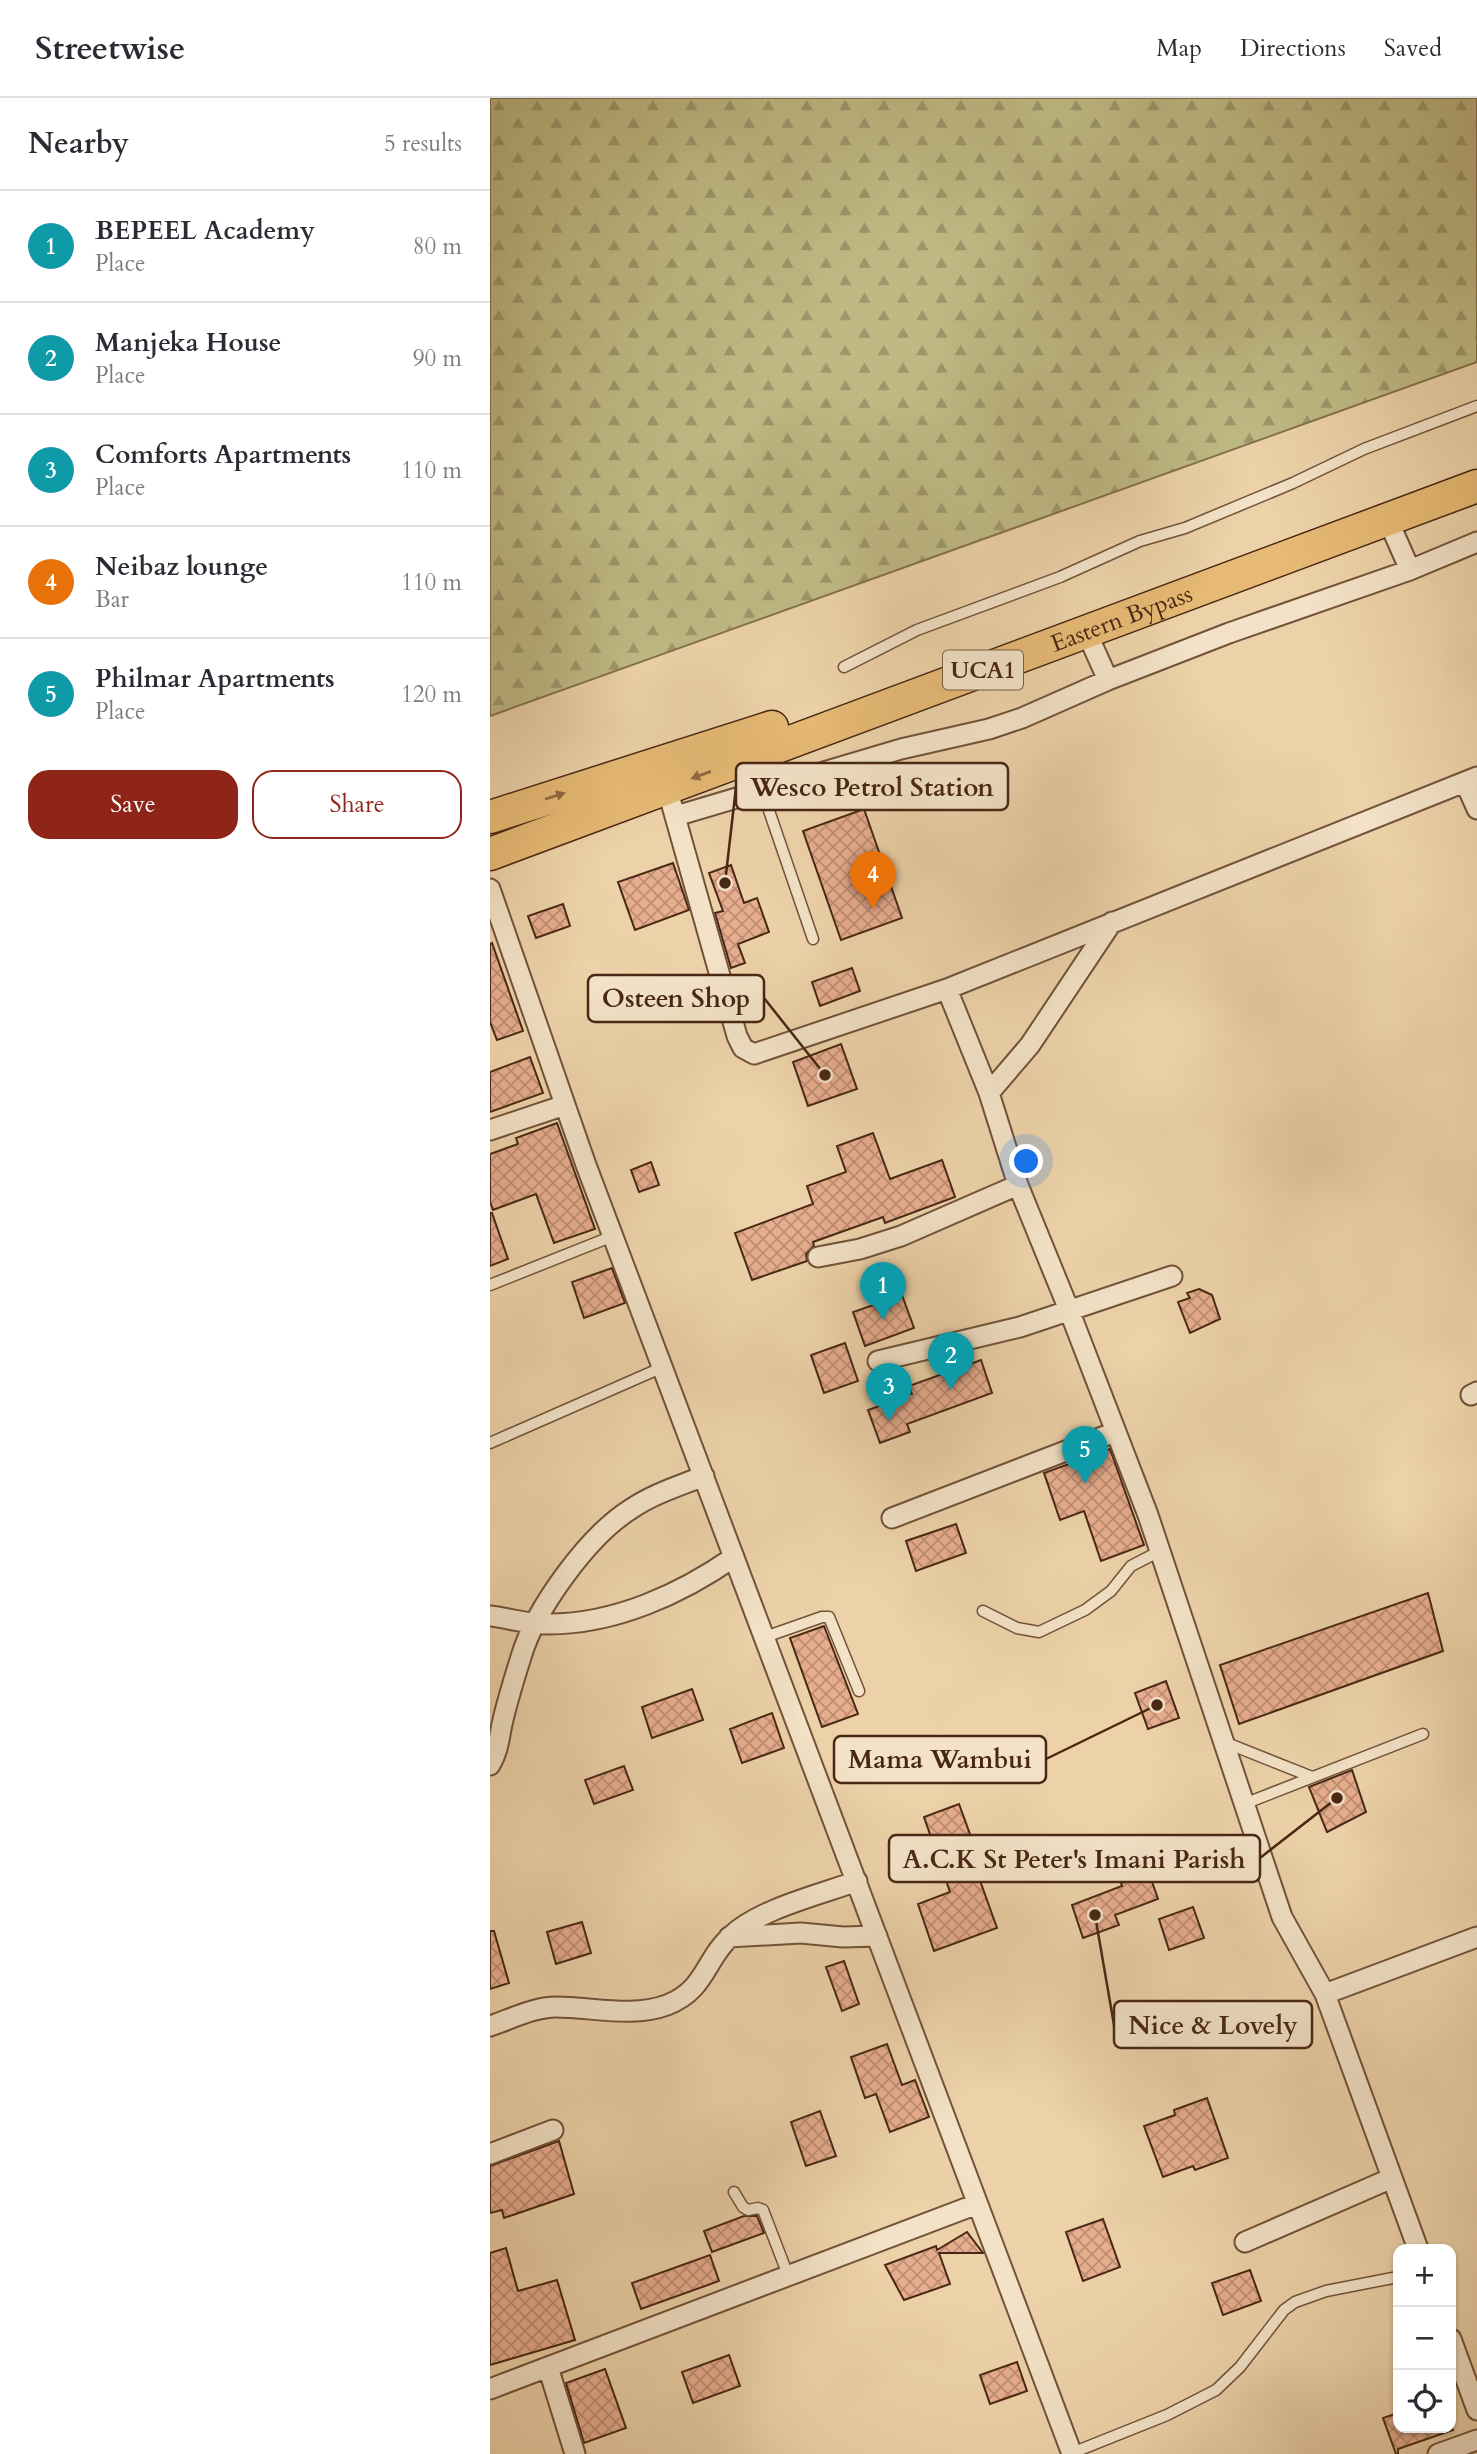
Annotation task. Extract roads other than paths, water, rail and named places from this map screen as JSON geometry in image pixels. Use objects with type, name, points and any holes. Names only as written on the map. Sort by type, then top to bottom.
[{"type":"main road","name":"Eastern Bypass","points":[[490,854],[672,802],[750,757],[1388,520],[1458,486],[1477,464]]},
{"type":"main road","name":"Eastern Bypass","points":[[490,817],[762,731],[1458,486]]},
{"type":"street","points":[[1388,520],[1410,570]]},
{"type":"street","points":[[1477,542],[1410,570],[1228,633],[989,729],[901,749],[762,791],[672,802],[693,885],[743,1048],[754,1054],[947,989],[1471,780],[1477,809]]},
{"type":"street","points":[[1086,631],[1108,680]]},
{"type":"street","points":[[490,889],[613,1236],[1072,2453]]},
{"type":"street","points":[[989,1093],[1030,1045],[1112,922]]},
{"type":"street","points":[[947,989],[989,1093],[1018,1185],[1069,1310],[1160,1551],[1282,1917],[1325,1994],[1416,2244]]},
{"type":"street","points":[[490,1130],[565,1105]]},
{"type":"street","points":[[818,1256],[860,1249],[901,1236],[1018,1185]]},
{"type":"street","points":[[878,1361],[1020,1327],[1172,1276]]},
{"type":"street","points":[[892,1518],[1115,1432]]},
{"type":"street","points":[[490,1765],[498,1747],[522,1654],[535,1623],[577,1560],[612,1523],[643,1501],[704,1476]]},
{"type":"street","points":[[490,1616],[547,1625],[620,1615],[701,1580],[734,1557]]},
{"type":"street","points":[[490,2026],[553,2007],[646,2012],[669,2004],[689,1993],[729,1937],[751,1921],[857,1881]]},
{"type":"street","points":[[729,1937],[801,1933],[842,1937],[877,1936]]},
{"type":"street","points":[[1325,1994],[1477,1937]]},
{"type":"street","points":[[1325,1994],[1343,1996],[1359,1992],[1477,1950]]},
{"type":"street","points":[[490,2154],[553,2130]]},
{"type":"street","points":[[1245,2242],[1392,2178]]},
{"type":"street","points":[[490,2389],[977,2204]]},
{"type":"street","points":[[1456,2353],[1477,2410]]},
{"type":"street","points":[[548,2367],[575,2454]]},
{"type":"street","points":[[1438,2454],[1477,2440]]},
{"type":"lane","points":[[844,667],[917,630],[1060,577],[1140,541],[1185,528],[1293,483],[1364,449],[1477,407]]},
{"type":"lane","points":[[750,757],[813,939]]},
{"type":"lane","points":[[490,1285],[613,1236]]},
{"type":"lane","points":[[490,1443],[663,1367]]},
{"type":"lane","points":[[983,1611],[1017,1628],[1039,1632],[1085,1610],[1111,1591],[1131,1566],[1160,1551]]},
{"type":"lane","points":[[765,1637],[829,1617],[859,1691]]},
{"type":"lane","points":[[1244,1804],[1423,1734]]},
{"type":"lane","points":[[1223,1741],[1312,1777]]},
{"type":"lane","points":[[734,2192],[743,2207],[748,2210],[763,2210],[788,2276]]},
{"type":"lane","points":[[1072,2453],[1167,2415],[1216,2390],[1240,2367],[1284,2310],[1295,2302],[1326,2291],[1393,2278]]},
{"type":"place","name":"Wesco Petrol Station","points":[[725,883]]},
{"type":"place","name":"Neibaz lounge","points":[[873,909]]},
{"type":"place","name":"Osteen Shop","points":[[825,1075]]},
{"type":"place","name":"BEPEEL Academy","points":[[883,1320]]},
{"type":"place","name":"Manjeka House","points":[[951,1390]]},
{"type":"place","name":"Comforts Apartments","points":[[889,1421]]},
{"type":"place","name":"Philmar Apartments","points":[[1085,1484]]},
{"type":"place","name":"Mama Wambui","points":[[1157,1705]]},
{"type":"place","name":"A.C.K St Peter's Imani Parish","points":[[1337,1798]]},
{"type":"place","name":"Nice & Lovely","points":[[1095,1915]]}]
